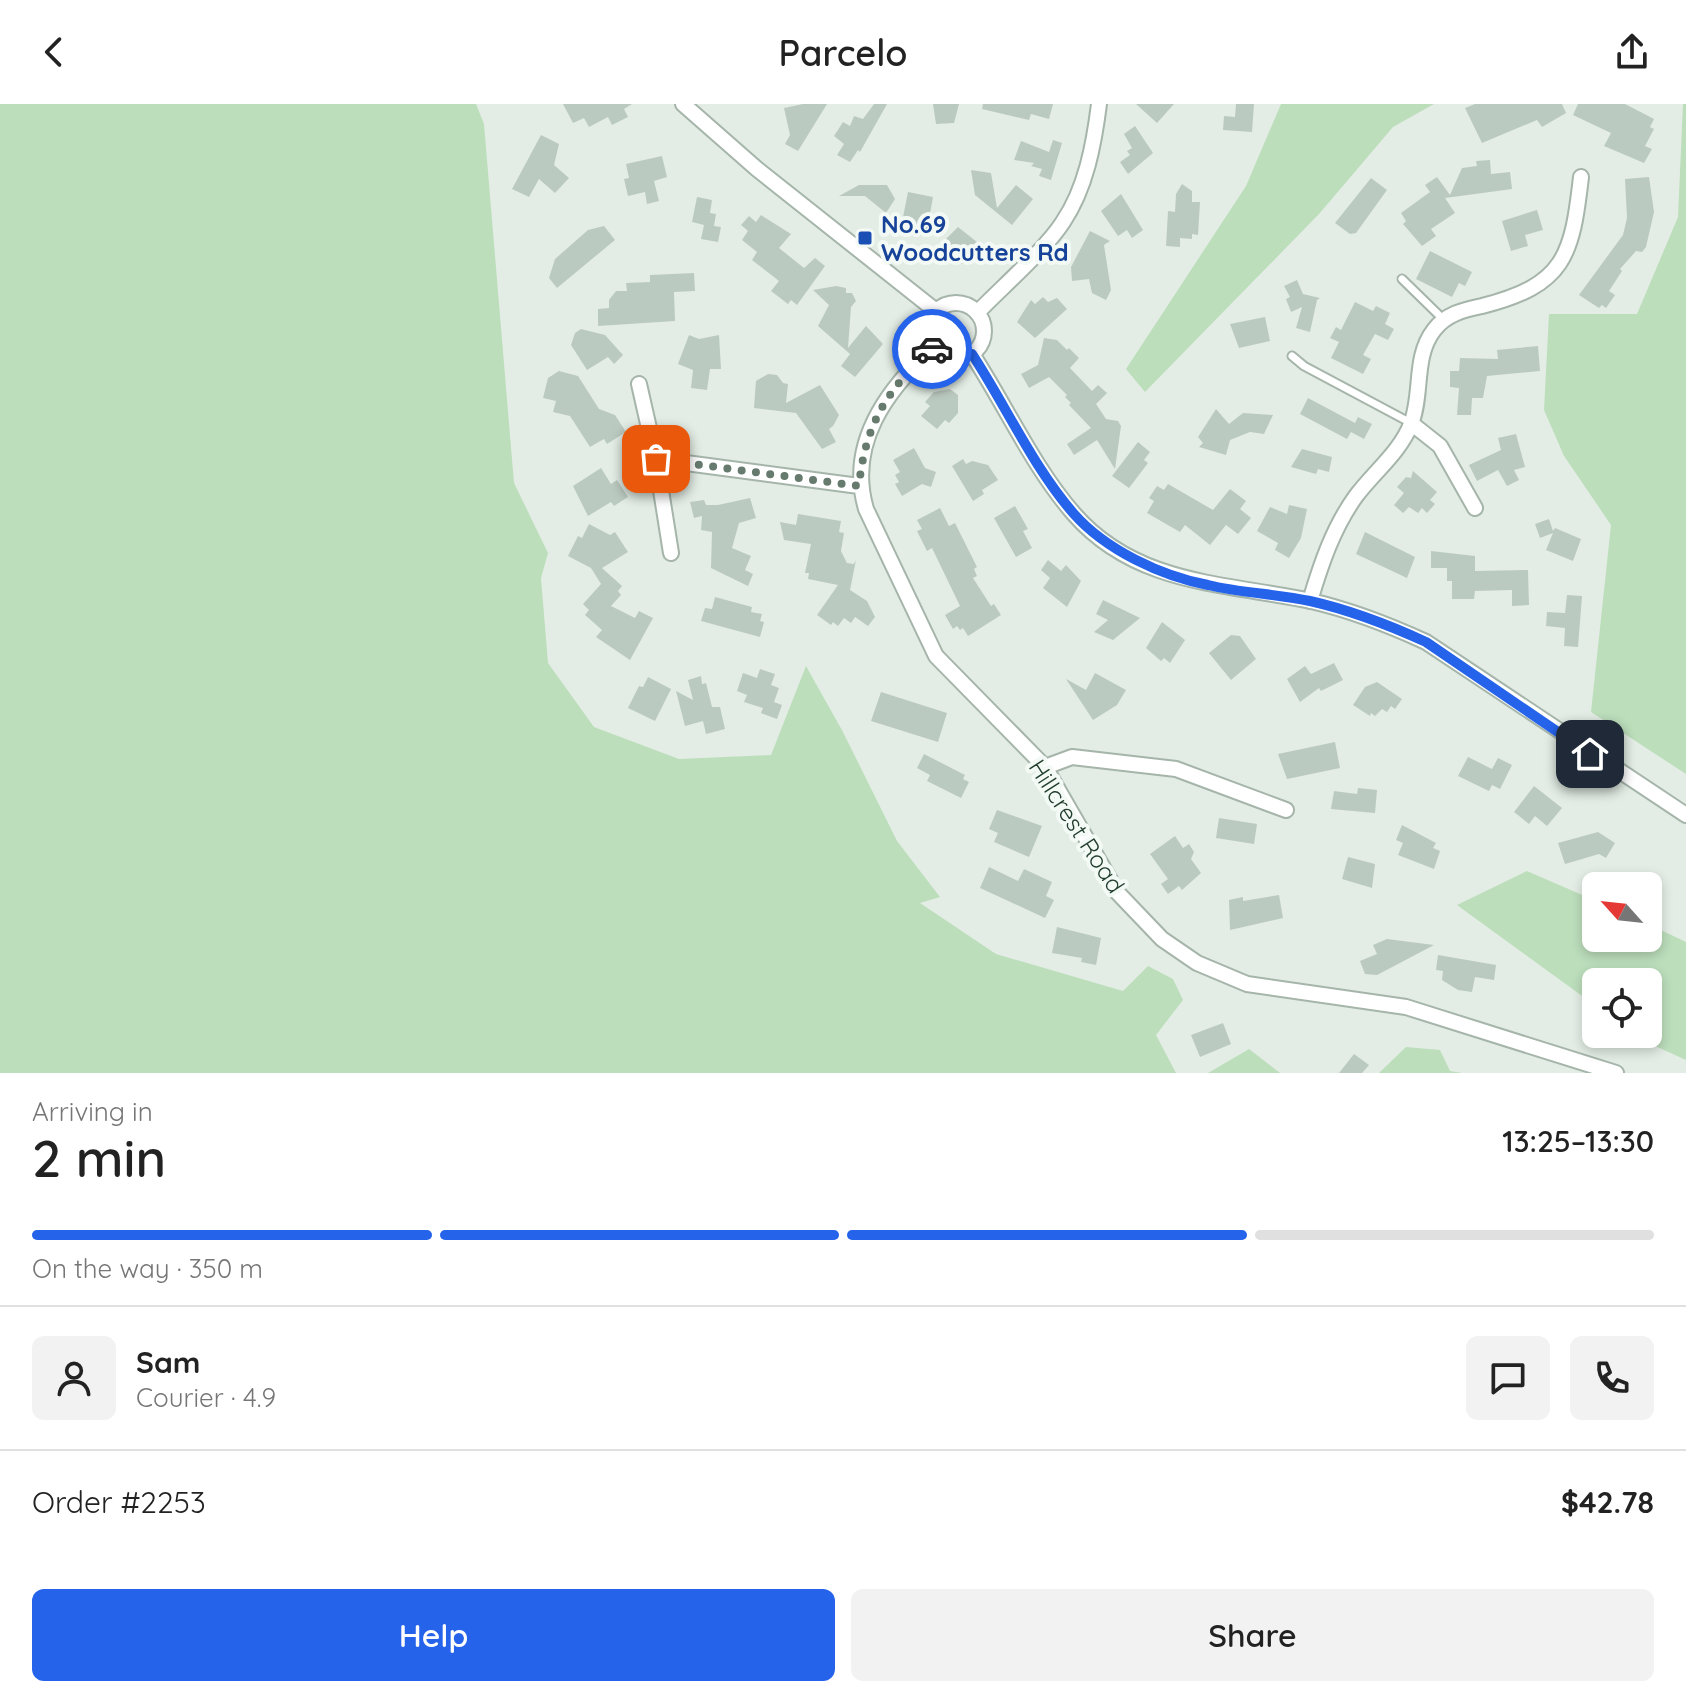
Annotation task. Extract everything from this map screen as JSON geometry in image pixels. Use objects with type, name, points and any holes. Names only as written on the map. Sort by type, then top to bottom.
[{"type":"street","points":[[683,104],[757,169],[936,311]]},
{"type":"street","points":[[977,313],[1062,224],[1077,197],[1088,164],[1099,104]]},
{"type":"street","points":[[1310,601],[1337,525],[1357,495],[1396,450],[1411,423],[1425,348],[1444,320],[1459,311],[1516,296],[1553,272],[1573,238],[1581,177]]},
{"type":"street","points":[[962,304],[977,313],[982,321],[983,339],[972,354],[964,358],[947,358],[933,348],[928,332],[936,311],[962,304]]},
{"type":"street","name":"Hillcrest Road","points":[[933,348],[902,378],[881,406],[866,443],[859,486],[866,509],[936,656],[1045,767],[1117,892],[1162,939],[1197,963],[1247,984],[1386,1003],[1429,1013],[1616,1073]]},
{"type":"street","points":[[972,354],[1055,489],[1075,515],[1099,538],[1153,566],[1205,585],[1310,601],[1358,615],[1426,642],[1609,767],[1686,815]]},
{"type":"street","points":[[639,384],[656,459],[671,553]]},
{"type":"street","points":[[1411,423],[1440,446],[1475,508]]},
{"type":"street","points":[[656,459],[859,486]]},
{"type":"street","points":[[1045,767],[1072,757],[1176,769],[1286,810]]},
{"type":"lane","points":[[1402,279],[1444,320]]},
{"type":"lane","points":[[1292,356],[1304,366],[1411,423]]},
{"type":"green space","points":[[0,104],[476,104],[484,124],[514,483],[548,553],[541,578],[548,663],[594,727],[679,759],[771,755],[806,666],[897,841],[940,897],[920,903],[996,954],[1123,991],[1148,966],[1173,979],[1183,1000],[1156,1035],[1176,1073],[0,1073]]},
{"type":"green space","points":[[1281,104],[1434,104],[1393,127],[1319,214],[1145,392],[1126,369],[1246,186]]},
{"type":"green space","points":[[1683,104],[1686,104],[1686,774],[1591,712],[1611,525],[1564,456],[1544,410],[1549,314],[1637,314],[1678,217]]},
{"type":"green space","points":[[1527,871],[1582,895],[1582,952],[1662,952],[1662,931],[1686,942],[1686,1060],[1660,1048],[1662,968],[1582,968],[1582,996],[1457,905]]},
{"type":"green space","points":[[1406,1047],[1440,1050],[1450,1071],[1462,1073],[1379,1073]]},
{"type":"green space","points":[[1249,1049],[1280,1073],[1208,1073]]},
{"type":"building","points":[[563,104],[632,104],[624,109],[628,117],[612,125],[608,117],[589,127],[584,118],[573,123]]},
{"type":"building","points":[[827,104],[798,151],[785,144],[790,135],[784,108]]},
{"type":"building","points":[[874,104],[887,104],[860,152],[858,150],[850,162],[837,155],[844,144],[834,136],[843,122],[850,126],[854,116],[863,119]]},
{"type":"building","points":[[933,104],[959,104],[954,123],[936,124]]},
{"type":"building","points":[[983,104],[1053,104],[1049,119],[1031,114],[1029,120],[982,109]]},
{"type":"building","points":[[1136,104],[1174,104],[1157,123]]},
{"type":"building","points":[[1236,104],[1254,104],[1252,132],[1223,130],[1224,116],[1235,117]]},
{"type":"building","points":[[1475,104],[1562,104],[1566,113],[1542,127],[1537,120],[1482,143],[1465,108]]},
{"type":"building","points":[[1578,104],[1625,104],[1654,119],[1650,127],[1654,129],[1645,146],[1652,149],[1644,163],[1604,146],[1611,133],[1573,115]]},
{"type":"building","points":[[1135,126],[1153,153],[1128,174],[1120,162],[1130,155],[1127,151],[1132,148],[1124,134]]},
{"type":"building","points":[[541,135],[559,144],[554,165],[569,178],[555,193],[539,179],[529,197],[512,189]]},
{"type":"building","points":[[1053,140],[1062,143],[1051,180],[1039,176],[1042,169],[1031,166],[1034,163],[1014,160],[1021,141],[1049,152]]},
{"type":"building","points":[[662,156],[667,177],[654,181],[659,201],[647,204],[645,192],[628,196],[624,179],[629,178],[626,164]]},
{"type":"building","points":[[1490,160],[1491,174],[1510,172],[1512,189],[1445,198],[1455,213],[1431,229],[1436,236],[1422,246],[1403,224],[1406,221],[1401,213],[1430,192],[1425,185],[1437,177],[1450,195],[1462,168],[1477,166],[1476,161]]},
{"type":"building","points":[[971,170],[991,173],[997,208],[1016,185],[1033,199],[1012,225],[975,195]]},
{"type":"building","points":[[1649,177],[1654,212],[1646,247],[1642,252],[1636,251],[1620,269],[1622,271],[1609,291],[1615,295],[1606,308],[1602,305],[1599,308],[1579,295],[1623,235],[1627,218],[1625,179]]},
{"type":"building","points":[[1371,178],[1387,190],[1356,233],[1350,234],[1335,223]]},
{"type":"building","points":[[1182,184],[1192,191],[1192,202],[1200,202],[1198,235],[1192,234],[1192,239],[1180,238],[1180,247],[1166,246],[1168,211],[1175,212],[1176,194]]},
{"type":"building","points":[[859,185],[887,185],[895,199],[886,213],[865,196],[839,196]]},
{"type":"building","points":[[908,192],[933,197],[926,236],[909,235],[901,227]]},
{"type":"building","points":[[1121,194],[1143,230],[1132,238],[1127,230],[1118,236],[1101,211]]},
{"type":"building","points":[[697,197],[712,200],[710,213],[716,214],[714,226],[721,227],[718,242],[701,239],[704,225],[692,222]]},
{"type":"building","points":[[1537,210],[1543,230],[1525,235],[1528,246],[1511,251],[1502,221]]},
{"type":"building","points":[[761,215],[791,234],[779,248],[804,268],[815,258],[825,266],[797,305],[791,300],[788,304],[771,291],[779,281],[752,260],[757,252],[742,240],[748,231],[741,225],[749,216],[756,222]]},
{"type":"building","points":[[604,226],[615,240],[557,288],[549,278],[555,259],[588,230]]},
{"type":"building","points":[[958,227],[982,246],[967,264],[958,264],[942,243]]},
{"type":"building","points":[[1090,231],[1110,241],[1104,245],[1111,290],[1106,300],[1092,293],[1089,279],[1072,281],[1071,267]]},
{"type":"building","points":[[1430,251],[1472,272],[1465,286],[1459,283],[1452,297],[1416,279]]},
{"type":"building","points":[[694,273],[695,291],[674,292],[675,321],[598,326],[598,309],[609,308],[609,300],[616,291],[627,291],[626,283],[650,282],[650,275]]},
{"type":"building","points":[[1297,280],[1303,294],[1320,298],[1310,332],[1296,328],[1302,307],[1291,312],[1286,299],[1290,297],[1284,286]]},
{"type":"building","points":[[836,286],[846,288],[846,293],[852,293],[856,301],[851,307],[848,348],[866,326],[883,344],[855,377],[841,366],[850,354],[818,326],[829,305],[813,290]]},
{"type":"building","points":[[1043,297],[1048,302],[1057,298],[1067,309],[1035,338],[1017,322],[1031,300],[1035,304]]},
{"type":"building","points":[[1355,302],[1373,311],[1376,306],[1390,313],[1385,324],[1394,329],[1388,340],[1375,334],[1363,355],[1371,359],[1363,374],[1331,358],[1339,342],[1330,338],[1336,327],[1341,330]]},
{"type":"building","points":[[1265,317],[1270,341],[1239,348],[1230,324]]},
{"type":"building","points":[[581,329],[605,335],[623,355],[614,364],[608,357],[587,370],[571,345],[575,333]]},
{"type":"building","points":[[689,335],[699,339],[719,335],[721,369],[710,369],[707,390],[691,388],[693,370],[678,364]]},
{"type":"building","points":[[1044,338],[1057,340],[1067,350],[1069,348],[1079,358],[1070,368],[1092,391],[1098,385],[1107,393],[1096,404],[1106,419],[1118,421],[1121,426],[1115,469],[1097,440],[1074,455],[1067,444],[1091,428],[1069,405],[1067,395],[1049,377],[1029,388],[1021,374],[1038,365]]},
{"type":"building","points":[[1538,346],[1540,371],[1487,376],[1483,398],[1472,398],[1471,415],[1457,415],[1459,388],[1450,387],[1450,371],[1459,371],[1460,358],[1498,359],[1497,350]]},
{"type":"building","points":[[559,371],[578,376],[599,409],[615,415],[626,432],[607,444],[604,439],[590,447],[570,416],[553,412],[556,401],[543,398],[548,378]]},
{"type":"building","points":[[768,374],[777,375],[788,384],[786,403],[820,385],[839,415],[829,429],[836,442],[822,449],[796,413],[754,408],[756,381]]},
{"type":"building","points":[[950,389],[958,395],[958,413],[949,423],[945,420],[937,429],[921,416],[930,406],[925,402],[934,392]]},
{"type":"building","points":[[1308,398],[1355,423],[1358,417],[1372,424],[1364,439],[1351,432],[1347,439],[1300,414]]},
{"type":"building","points":[[1216,409],[1229,424],[1243,413],[1273,415],[1264,434],[1250,432],[1230,440],[1226,455],[1199,447],[1203,443],[1198,437]]},
{"type":"building","points":[[1516,434],[1525,467],[1514,470],[1519,480],[1507,486],[1498,470],[1477,481],[1469,465],[1501,450],[1498,438]]},
{"type":"building","points":[[1138,442],[1150,452],[1144,460],[1148,463],[1129,488],[1112,476]]},
{"type":"building","points":[[914,448],[925,468],[936,472],[931,487],[922,484],[902,496],[895,484],[899,482],[895,475],[900,472],[893,460]]},
{"type":"building","points":[[1302,449],[1332,457],[1329,472],[1318,469],[1316,474],[1291,467]]},
{"type":"building","points":[[963,459],[966,464],[972,461],[988,465],[998,480],[982,490],[984,494],[973,501],[952,466]]},
{"type":"building","points":[[601,468],[611,484],[617,480],[628,497],[614,506],[611,502],[588,516],[573,486]]},
{"type":"building","points":[[1413,471],[1437,492],[1430,500],[1435,504],[1427,513],[1422,508],[1418,513],[1409,507],[1403,513],[1394,505],[1404,493],[1397,487],[1406,477],[1411,478]]},
{"type":"building","points":[[1168,484],[1213,510],[1230,489],[1246,501],[1240,509],[1251,518],[1238,534],[1226,525],[1210,545],[1185,525],[1180,532],[1147,513],[1154,501],[1149,498],[1157,486],[1164,490]]},
{"type":"building","points":[[750,498],[756,518],[739,523],[732,548],[751,556],[745,570],[753,574],[748,586],[711,568],[712,532],[701,530],[702,516],[694,518],[690,502],[704,500],[706,505],[718,505]]},
{"type":"building","points":[[1289,505],[1307,509],[1301,538],[1289,558],[1275,550],[1278,543],[1257,531],[1270,507],[1287,514]]},
{"type":"building","points":[[1015,506],[1028,529],[1023,531],[1032,548],[1016,557],[994,518]]},
{"type":"building","points":[[940,508],[949,526],[955,523],[977,567],[974,569],[977,576],[973,578],[991,606],[994,604],[1001,615],[968,636],[963,628],[960,630],[957,626],[953,629],[945,615],[960,606],[932,548],[927,551],[917,531],[922,529],[917,520]]},
{"type":"building","points":[[798,514],[841,521],[839,532],[844,533],[841,551],[847,563],[854,564],[856,560],[850,590],[867,601],[875,617],[868,626],[855,617],[851,623],[844,618],[838,626],[833,622],[831,625],[817,615],[838,585],[808,579],[809,573],[805,573],[811,544],[784,540],[780,522],[796,525]]},
{"type":"building","points":[[1549,519],[1553,531],[1555,528],[1581,539],[1573,561],[1546,550],[1553,533],[1540,538],[1535,524]]},
{"type":"building","points":[[589,524],[610,535],[615,532],[628,552],[602,568],[622,586],[618,591],[621,595],[611,606],[635,618],[639,611],[653,618],[630,660],[596,637],[602,630],[585,615],[589,610],[583,604],[601,584],[591,568],[568,556],[578,536],[582,538]]},
{"type":"building","points":[[1365,532],[1415,557],[1407,578],[1356,554]]},
{"type":"building","points":[[1431,551],[1475,556],[1475,571],[1528,570],[1529,605],[1512,606],[1512,590],[1475,591],[1474,599],[1452,599],[1452,581],[1447,581],[1447,568],[1431,568]]},
{"type":"building","points":[[1048,560],[1061,571],[1066,565],[1081,581],[1067,607],[1043,588],[1050,578],[1041,570]]},
{"type":"building","points":[[1567,595],[1582,596],[1578,647],[1564,646],[1565,628],[1546,626],[1547,612],[1565,613]]},
{"type":"building","points":[[715,597],[752,607],[751,612],[762,614],[760,621],[764,622],[760,637],[701,621],[705,608],[712,609]]},
{"type":"building","points":[[1103,600],[1140,618],[1113,640],[1094,632],[1108,620],[1096,614]]},
{"type":"building","points":[[1162,622],[1185,640],[1170,663],[1164,658],[1161,661],[1146,648]]},
{"type":"building","points":[[1231,635],[1240,636],[1256,659],[1231,680],[1209,653]]},
{"type":"building","points":[[1334,663],[1343,680],[1321,691],[1319,688],[1300,702],[1287,679],[1305,666],[1311,674]]},
{"type":"building","points":[[760,669],[775,674],[771,685],[779,688],[774,702],[782,705],[777,719],[761,713],[763,708],[744,702],[747,695],[737,691],[743,673],[757,678]]},
{"type":"building","points":[[1095,673],[1126,690],[1117,705],[1093,720],[1066,679],[1086,690]]},
{"type":"building","points":[[701,676],[712,707],[720,707],[725,729],[706,734],[703,721],[685,726],[676,691],[693,700],[688,680]]},
{"type":"building","points":[[648,677],[671,689],[655,721],[628,708],[639,686],[643,687]]},
{"type":"building","points":[[1377,682],[1402,699],[1395,709],[1391,706],[1387,712],[1382,709],[1375,716],[1371,713],[1370,716],[1353,705],[1365,687]]},
{"type":"building","points":[[881,692],[947,713],[938,742],[871,721]]},
{"type":"building","points":[[1335,742],[1340,768],[1287,779],[1278,754]]},
{"type":"building","points":[[924,754],[965,775],[963,779],[969,782],[961,798],[927,781],[930,775],[917,768]]},
{"type":"building","points":[[1468,757],[1492,769],[1498,758],[1512,765],[1500,789],[1492,785],[1489,791],[1458,776]]},
{"type":"building","points":[[1534,786],[1562,808],[1547,826],[1535,816],[1529,824],[1514,812]]},
{"type":"building","points":[[1358,788],[1377,790],[1375,813],[1331,809],[1334,791],[1357,794]]},
{"type":"building","points":[[997,810],[1042,826],[1029,857],[994,842],[998,833],[989,829]]},
{"type":"building","points":[[1219,818],[1257,824],[1254,844],[1216,838]]},
{"type":"building","points":[[1402,825],[1436,843],[1433,848],[1440,851],[1434,869],[1398,855],[1403,843],[1396,840]]},
{"type":"building","points":[[1598,832],[1615,843],[1606,858],[1599,854],[1565,864],[1558,843]]},
{"type":"building","points":[[1175,836],[1183,848],[1189,844],[1194,852],[1191,859],[1201,873],[1182,890],[1179,886],[1168,894],[1161,884],[1168,879],[1150,854]]},
{"type":"building","points":[[1348,857],[1375,864],[1372,888],[1342,879]]},
{"type":"building","points":[[989,867],[1018,881],[1024,869],[1052,882],[1046,896],[1054,900],[1045,918],[980,888]]},
{"type":"building","points":[[1279,895],[1283,918],[1230,930],[1229,900]]},
{"type":"building","points":[[1057,927],[1101,938],[1096,965],[1081,962],[1082,958],[1052,953]]},
{"type":"building","points":[[1387,939],[1434,945],[1377,975],[1365,974],[1360,961],[1377,954],[1373,945]]},
{"type":"building","points":[[1438,955],[1496,965],[1494,980],[1475,977],[1472,992],[1458,990],[1442,980],[1443,971],[1436,970]]},
{"type":"building","points":[[1223,1023],[1231,1044],[1200,1057],[1191,1035]]},
{"type":"building","points":[[1354,1054],[1369,1065],[1362,1073],[1339,1073]]},
{"type":"way so far","points":[[656,459],[836,486],[859,486],[866,443],[881,406],[902,378],[932,349]]},
{"type":"place","name":"No.69 Woodcutters Rd","points":[[865,238]]},
{"type":"route","points":[[932,349],[956,360],[972,354],[1055,489],[1075,515],[1099,538],[1143,562],[1205,585],[1310,601],[1402,631],[1426,642],[1590,754]]}]
